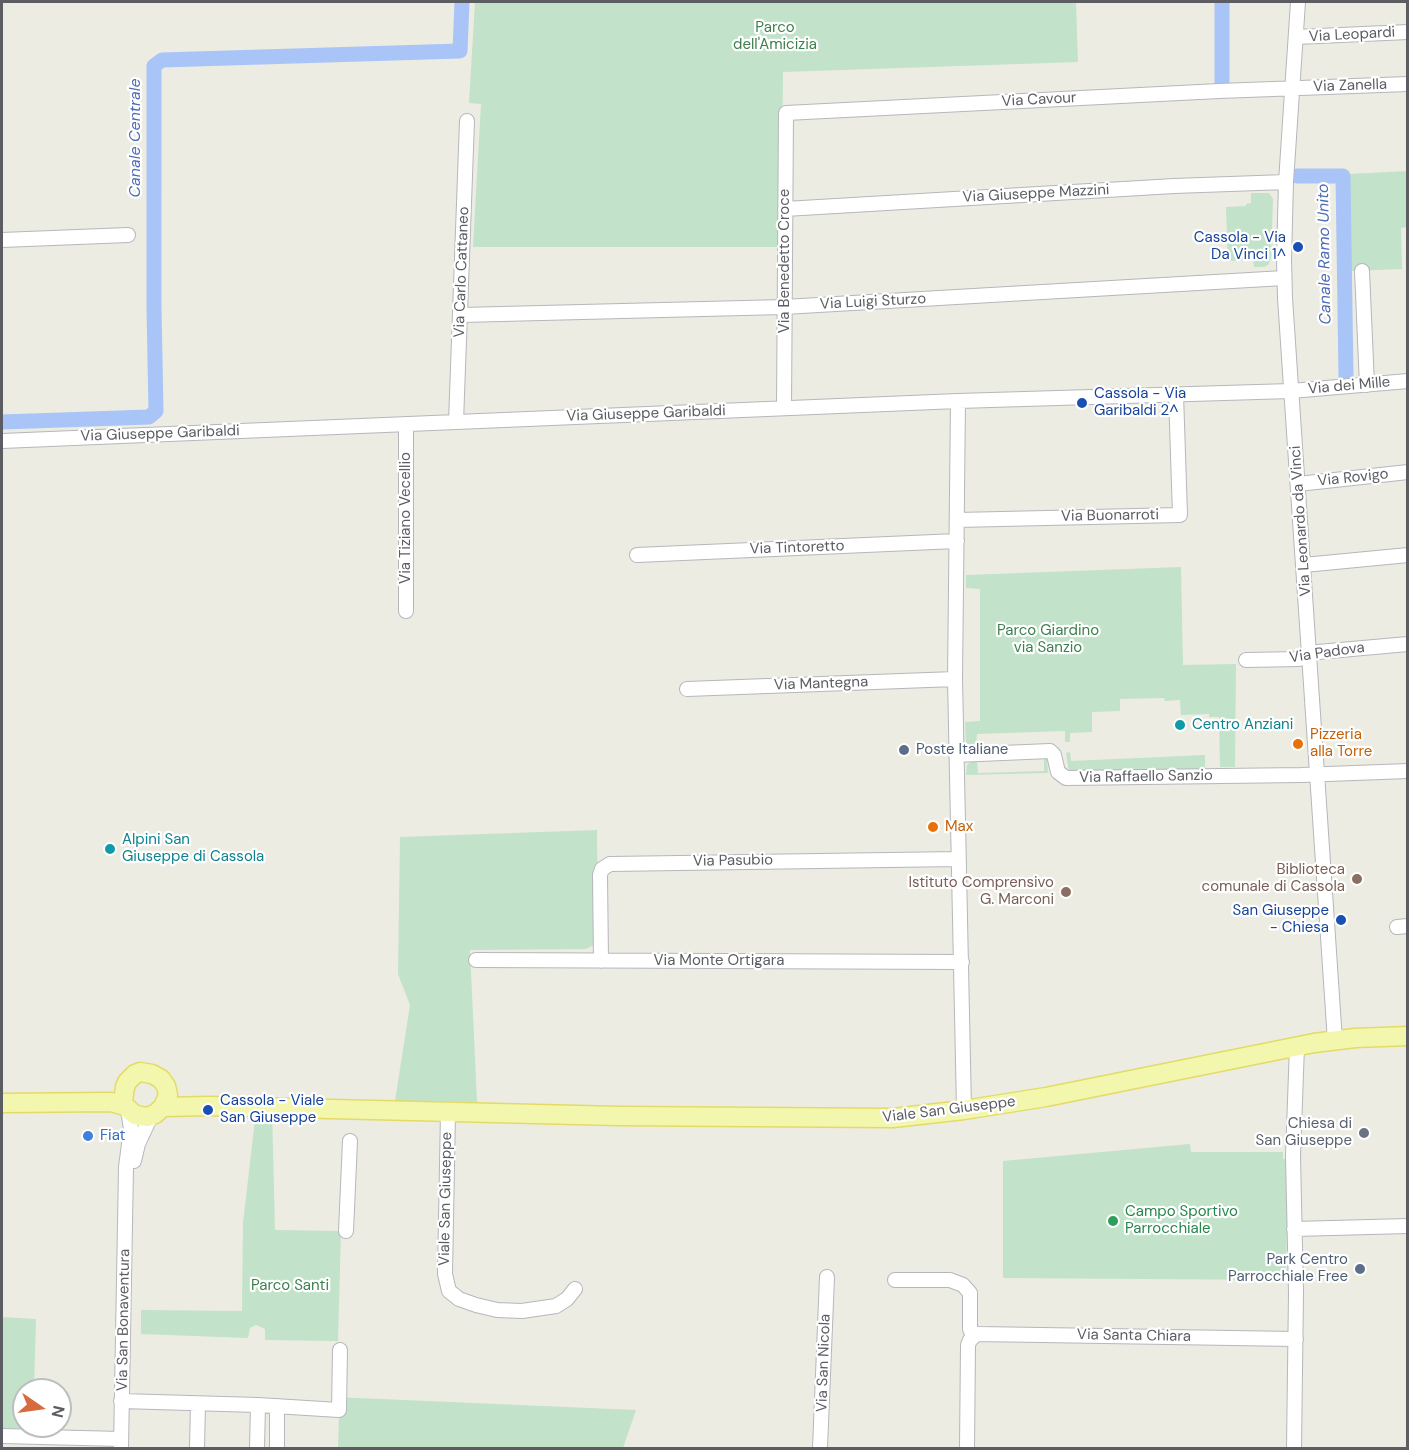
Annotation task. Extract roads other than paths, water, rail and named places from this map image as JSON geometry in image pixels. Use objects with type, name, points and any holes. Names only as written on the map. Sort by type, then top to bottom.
[{"type":"main road","name":"Viale San Giuseppe","points":[[2,1103],[111,1102],[127,1108],[135,1115],[209,1106],[867,1119],[964,1110],[1062,1094],[1297,1046],[1407,1036]]},
{"type":"main road","name":"Viale San Giuseppe","points":[[87,1101],[125,1087],[130,1078],[140,1072],[146,1072],[158,1076],[166,1086],[209,1106]]},
{"type":"main road","points":[[157,1111],[168,1095],[166,1086]]},
{"type":"main road","points":[[125,1087],[123,1101],[127,1108]]},
{"type":"street","name":"Via Leonardo da Vinci","points":[[1298,2],[1286,182],[1284,278],[1335,1041]]},
{"type":"street","name":"Via Leopardi","points":[[1296,37],[1407,32]]},
{"type":"street","name":"Via Zanella","points":[[1292,89],[1407,84]]},
{"type":"street","name":"Via Cavour","points":[[786,113],[1292,89]]},
{"type":"street","name":"Via Benedetto Croce","points":[[784,408],[786,113]]},
{"type":"street","name":"Via Carlo Cattaneo","points":[[456,422],[467,121]]},
{"type":"street","name":"Via Giuseppe Mazzini","points":[[785,209],[1174,186],[1286,182]]},
{"type":"street","points":[[2,240],[128,235]]},
{"type":"street","points":[[1362,271],[1367,385]]},
{"type":"street","name":"Via Luigi Sturzo","points":[[461,315],[784,307],[1284,278]]},
{"type":"street","name":"Via dei Mille","points":[[1291,391],[1407,381]]},
{"type":"street","name":"Via Giuseppe Garibaldi","points":[[2,441],[958,401],[1291,391]]},
{"type":"street","name":"Via Buonarroti","points":[[957,520],[1180,515],[1176,394]]},
{"type":"street","points":[[958,401],[956,755],[964,1110]]},
{"type":"street","name":"Via Tiziano Vecellio","points":[[406,424],[406,611]]},
{"type":"street","name":"Via Rovigo","points":[[1298,484],[1407,472]]},
{"type":"street","name":"Via Tintoretto","points":[[637,555],[957,541]]},
{"type":"street","points":[[1304,566],[1407,555]]},
{"type":"street","name":"Via Padova","points":[[1246,660],[1299,659],[1310,653],[1407,644]]},
{"type":"street","name":"Via Mantegna","points":[[687,689],[956,679]]},
{"type":"street","name":"Via Raffaello Sanzio","points":[[956,755],[1042,751],[1053,753],[1058,772],[1066,778],[1407,771]]},
{"type":"street","name":"Via Pasubio","points":[[601,961],[600,875],[602,869],[610,864],[958,859]]},
{"type":"street","name":"Via Monte Ortigara","points":[[476,960],[962,962]]},
{"type":"street","points":[[1293,1449],[1296,1339],[1293,1156],[1297,1046]]},
{"type":"street","name":"Via San Bonaventura","points":[[121,1444],[126,1167],[131,1129],[127,1108]]},
{"type":"street","name":"Via San Bonaventura","points":[[127,1192],[138,1144],[157,1111]]},
{"type":"street","name":"Viale San Giuseppe","points":[[448,1112],[445,1274],[450,1291],[459,1299],[476,1305],[497,1310],[522,1311],[556,1306],[575,1290]]},
{"type":"street","points":[[346,1231],[350,1141]]},
{"type":"street","points":[[1294,1228],[1407,1226]]},
{"type":"street","name":"Via San Nicola","points":[[820,1449],[827,1277]]},
{"type":"street","points":[[895,1280],[950,1280],[963,1285],[970,1293],[970,1329],[973,1336],[968,1345],[968,1449]]},
{"type":"street","name":"Via Santa Chiara","points":[[973,1336],[982,1333],[1296,1339]]},
{"type":"street","points":[[122,1401],[339,1410],[340,1350]]},
{"type":"street","points":[[197,1449],[198,1404]]},
{"type":"street","points":[[257,1449],[258,1405]]},
{"type":"street","points":[[277,1406],[277,1449]]},
{"type":"street","points":[[2,1436],[121,1444]]},
{"type":"waterway","name":"Canale Centrale","points":[[2,422],[149,417],[156,411],[154,66],[162,60],[460,51],[462,2]]},
{"type":"waterway","name":"Canale Ramo Unito","points":[[1222,2],[1222,87]]},
{"type":"waterway","name":"Canale Ramo Unito","points":[[1297,176],[1343,176],[1346,377]]},
{"type":"place","name":"Cassola - Via Da Vinci 1^","points":[[1298,247]]},
{"type":"place","name":"Cassola - Via Garibaldi 2^","points":[[1082,403]]},
{"type":"place","name":"Centro Anziani","points":[[1180,725]]},
{"type":"place","name":"Pizzeria alla Torre","points":[[1298,744]]},
{"type":"place","name":"Poste Italiane","points":[[904,750]]},
{"type":"place","name":"Max","points":[[933,827]]},
{"type":"place","name":"Alpini San Giuseppe di Cassola","points":[[110,849]]},
{"type":"place","name":"Biblioteca comunale di Cassola","points":[[1357,879]]},
{"type":"place","name":"Istituto Comprensivo G. Marconi","points":[[1066,892]]},
{"type":"place","name":"San Giuseppe - Chiesa","points":[[1341,920]]},
{"type":"place","name":"Cassola - Viale San Giuseppe","points":[[208,1110]]},
{"type":"place","name":"Chiesa di San Giuseppe","points":[[1364,1133]]},
{"type":"place","name":"Fiat","points":[[88,1136]]},
{"type":"place","name":"Campo Sportivo Parrocchiale","points":[[1113,1221]]},
{"type":"place","name":"Park Centro Parrocchiale Free","points":[[1360,1269]]},
{"type":"park label","name":"Parco dell'Amicizia","points":[[775,36]]},
{"type":"park label","name":"Parco Giardino via Sanzio","points":[[1048,640]]},
{"type":"park label","name":"Parco Santi","points":[[290,1286]]}]
